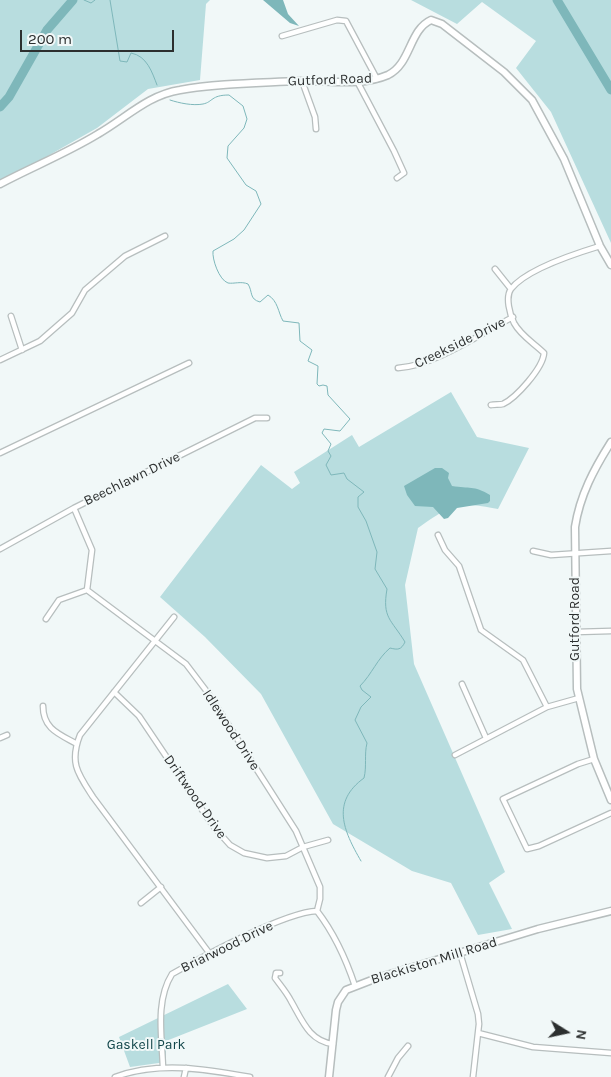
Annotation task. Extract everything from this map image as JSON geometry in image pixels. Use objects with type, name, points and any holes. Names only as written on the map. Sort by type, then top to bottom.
[{"type":"street","points":[[282,36],[337,20],[346,21],[377,79]]},
{"type":"street","name":"Gutford Road","points":[[0,184],[98,134],[159,94],[182,89],[302,81],[377,79],[390,74],[398,67],[407,55],[418,32],[425,23],[431,20],[442,24],[504,72],[532,100],[564,159],[600,246],[611,265]]},
{"type":"street","points":[[302,81],[315,117],[316,129]]},
{"type":"street","points":[[357,81],[404,173],[397,178]]},
{"type":"street","points":[[0,360],[40,341],[60,326],[72,313],[85,290],[125,256],[165,236]]},
{"type":"street","points":[[495,269],[511,289],[536,271],[560,258],[600,246]]},
{"type":"street","name":"Creekside Drive","points":[[398,368],[410,368],[437,357],[512,317],[509,295],[511,289]]},
{"type":"street","points":[[11,316],[22,350]]},
{"type":"street","points":[[491,405],[502,404],[536,373],[543,361],[544,353],[526,338],[512,317]]},
{"type":"street","points":[[0,453],[189,364]]},
{"type":"street","name":"Beechlawn Drive","points":[[0,549],[74,508],[255,418],[267,418]]},
{"type":"street","name":"Gutford Road","points":[[611,442],[595,467],[581,498],[575,527],[575,665],[579,698],[594,759],[611,800]]},
{"type":"street","points":[[46,619],[59,600],[87,590],[92,550],[74,508]]},
{"type":"street","points":[[438,535],[446,550],[459,566],[481,630],[523,660],[547,707]]},
{"type":"street","points":[[533,551],[551,554],[611,552]]},
{"type":"street","name":"Idlewood Drive","points":[[87,590],[186,664],[208,694],[279,804],[303,847],[320,888],[317,911]]},
{"type":"street","points":[[174,617],[84,729],[77,744],[74,758],[78,773],[210,954]]},
{"type":"street","points":[[576,632],[611,631]]},
{"type":"street","points":[[462,684],[486,738]]},
{"type":"street","name":"Driftwood Drive","points":[[114,692],[139,716],[213,826],[230,845],[244,852],[266,858],[286,856],[303,847],[328,840]]},
{"type":"street","points":[[455,755],[547,707],[579,698]]},
{"type":"street","points":[[43,706],[43,718],[50,727],[77,744]]},
{"type":"street","points":[[0,738],[7,735]]},
{"type":"street","points":[[594,759],[578,764],[503,799],[527,849],[539,846],[611,813]]},
{"type":"street","points":[[141,902],[161,887]]},
{"type":"street","points":[[317,911],[328,926],[349,968],[355,986]]},
{"type":"street","name":"Briarwood Drive","points":[[163,1068],[161,1015],[164,988],[172,974],[210,954],[303,912],[317,911]]},
{"type":"street","name":"Blackiston Mill Road","points":[[329,1077],[338,1002],[346,990],[538,929],[611,911]]},
{"type":"street","points":[[460,953],[478,1014],[478,1033],[473,1077]]},
{"type":"street","points":[[280,972],[276,973],[275,978],[290,999],[304,1026],[318,1040],[333,1044]]},
{"type":"street","points":[[478,1033],[533,1047],[611,1052]]},
{"type":"street","points":[[388,1077],[398,1058],[408,1046]]},
{"type":"street","points":[[115,1077],[146,1069],[163,1068],[186,1068],[250,1077]]},
{"type":"street","points":[[184,1077],[186,1068]]},
{"type":"green space","points":[[0,0],[210,0],[206,4],[200,80],[148,89],[97,128],[0,183]]},
{"type":"green space","points":[[411,0],[611,0],[611,243],[551,112],[516,68],[536,41],[482,2],[457,24]]},
{"type":"green space","points":[[451,392],[477,437],[529,448],[498,509],[474,505],[455,507],[439,514],[418,528],[405,585],[414,664],[505,872],[489,883],[512,929],[478,935],[451,883],[412,871],[333,824],[261,694],[205,637],[160,597],[261,465],[292,489],[300,483],[294,472],[352,435],[359,447]]},
{"type":"green space","name":"Gaskell Park","points":[[228,984],[247,1009],[166,1041],[166,1062],[130,1067],[119,1037]]},
{"type":"shaded area","points":[[263,0],[283,0],[288,14],[299,26],[290,23]]},
{"type":"shaded area","points":[[435,468],[442,468],[449,473],[448,478],[452,486],[479,490],[490,495],[490,501],[488,503],[457,508],[448,518],[444,519],[433,507],[415,506],[407,495],[404,486]]},
{"type":"waterway","points":[[0,107],[9,97],[47,30],[73,0]]},
{"type":"waterway","points":[[84,0],[91,3],[95,0]]},
{"type":"waterway","points":[[110,0],[120,61],[127,62],[131,53],[141,57],[148,65],[157,85]]},
{"type":"waterway","points":[[557,0],[611,90]]},
{"type":"waterway","points":[[170,100],[199,105],[216,97],[229,95],[243,106],[247,119],[244,128],[228,146],[227,158],[246,185],[256,191],[261,204],[244,230],[234,239],[213,251],[215,264],[219,274],[225,281],[228,283],[248,284],[254,299],[260,302],[268,295],[276,303],[283,321],[299,323],[300,341],[312,350],[308,361],[318,366],[317,384],[319,386],[327,386],[328,395],[350,419],[340,431],[324,429],[322,433],[331,444],[328,451],[331,456],[326,465],[331,475],[344,473],[347,479],[364,492],[358,497],[358,507],[366,521],[377,552],[375,569],[387,589],[386,606],[389,618],[405,642],[401,648],[390,648],[385,652],[360,686],[371,697],[361,707],[355,720],[367,743],[365,774],[364,778],[347,797],[343,817],[349,838],[361,861]]}]
